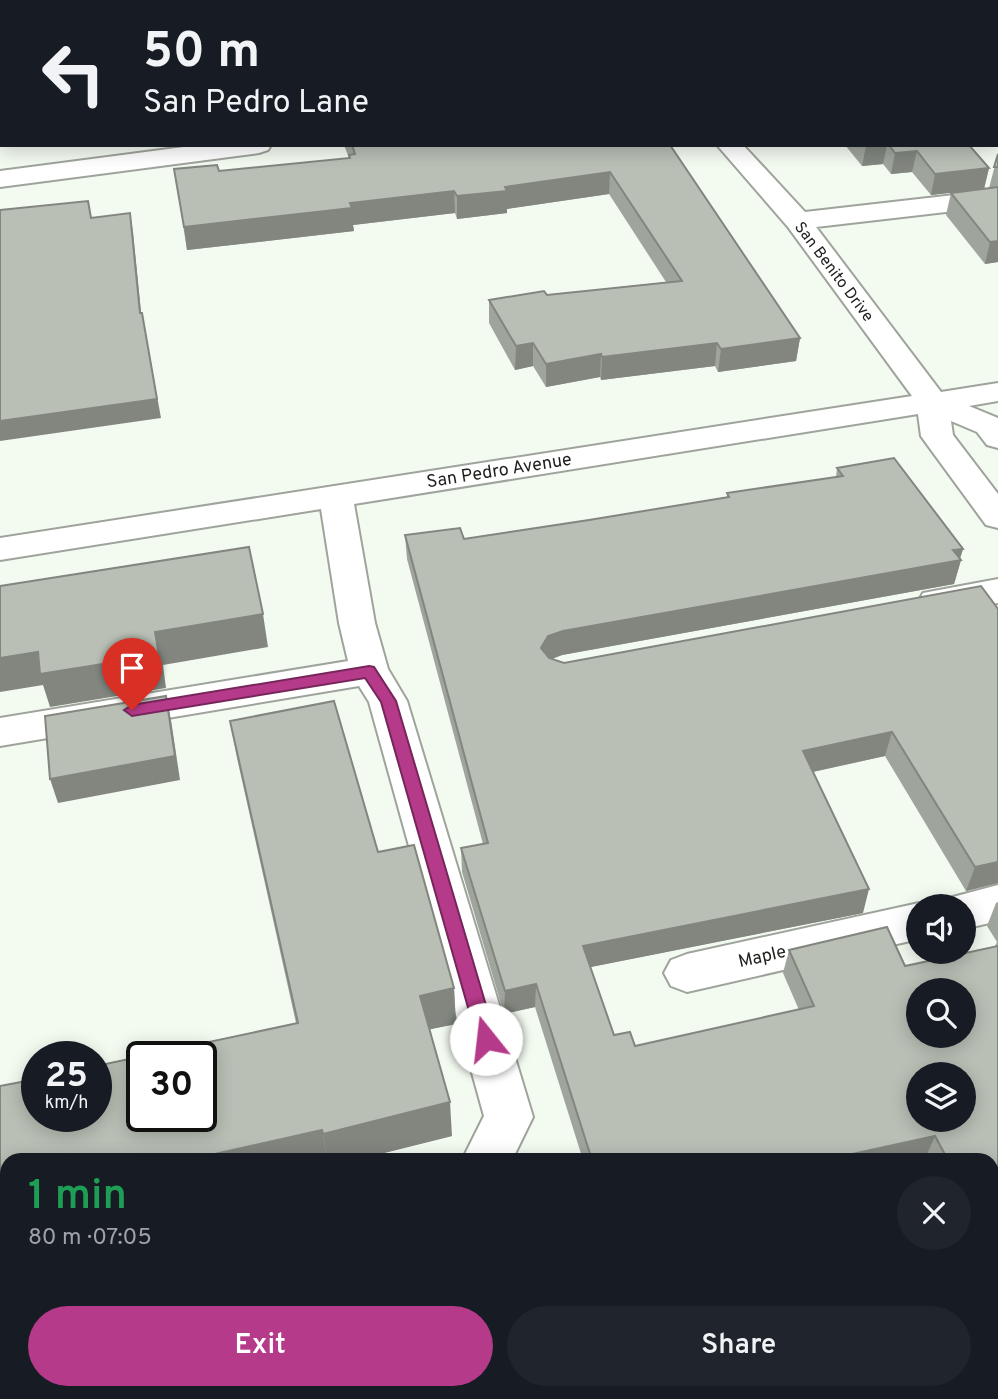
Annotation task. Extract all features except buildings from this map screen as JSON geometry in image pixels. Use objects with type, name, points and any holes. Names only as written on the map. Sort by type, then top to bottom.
[{"type":"street","points":[[0,179],[243,147]]},
{"type":"street","name":"San Benito Drive","points":[[731,147],[798,221],[933,403]]},
{"type":"street","points":[[798,221],[998,198]]},
{"type":"street","name":"San Pedro Avenue","points":[[0,549],[998,392]]},
{"type":"street","points":[[998,438],[988,425],[933,403],[937,436],[998,517]]},
{"type":"street","points":[[336,495],[357,623],[369,671],[388,701],[509,1117],[491,1153]]},
{"type":"street","points":[[903,609],[998,591]]},
{"type":"street","points":[[0,732],[369,671]]},
{"type":"street","points":[[976,908],[998,903]]},
{"type":"street","name":"Maple","points":[[687,973],[906,924]]},
{"type":"route","points":[[132,710],[369,671],[388,701],[486,1039]]}]
